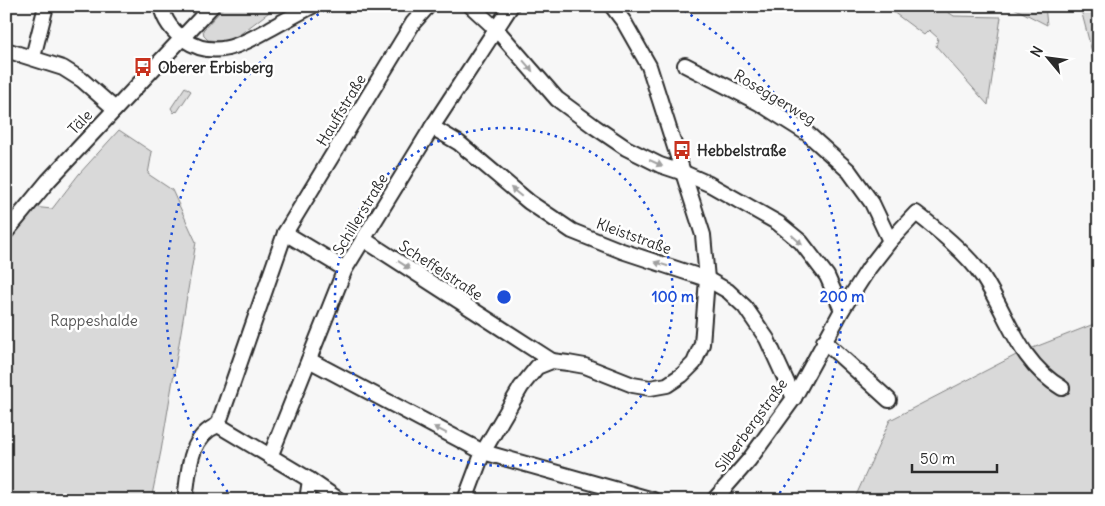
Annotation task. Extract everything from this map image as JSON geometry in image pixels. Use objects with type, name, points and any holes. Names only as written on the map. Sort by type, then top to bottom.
[{"type":"street","points":[[33,57],[46,6]]},
{"type":"street","points":[[161,6],[168,23],[182,39],[202,49],[219,50],[228,49],[249,40],[312,6]]},
{"type":"street","points":[[182,39],[212,6]]},
{"type":"street","name":"Hauffstraße","points":[[218,425],[285,233],[413,23],[428,6]]},
{"type":"street","points":[[471,6],[496,29],[557,99],[595,127],[626,148],[660,165],[709,184],[778,223],[801,242],[827,276],[842,310]]},
{"type":"street","name":"Schillerstraße","points":[[270,456],[345,269],[432,127],[511,6]]},
{"type":"street","points":[[465,500],[483,452],[521,388],[537,367],[552,361],[585,366],[633,385],[650,388],[667,385],[682,375],[694,363],[702,344],[707,279],[703,235],[649,66],[624,22],[612,6]]},
{"type":"street","name":"Täle","points":[[6,232],[48,181],[182,39]]},
{"type":"street","points":[[6,50],[63,68],[78,77],[115,109]]},
{"type":"street","name":"Roseggerweg","points":[[685,65],[759,103],[808,134],[849,170],[872,203],[890,241]]},
{"type":"street","name":"Kleiststraße","points":[[432,127],[459,143],[529,202],[572,230],[622,251],[707,279],[728,292],[745,307],[767,339],[794,398]]},
{"type":"street","name":"Silberbergstraße","points":[[714,500],[749,460],[794,398],[824,341],[869,268],[890,241],[916,213],[942,233],[982,276],[1021,348],[1043,375],[1062,388]]},
{"type":"street","points":[[285,233],[345,269]]},
{"type":"street","name":"Scheffelstraße","points":[[363,239],[552,361]]},
{"type":"street","points":[[824,341],[889,400]]},
{"type":"street","points":[[310,360],[483,452],[626,496],[653,500]]},
{"type":"street","points":[[185,500],[192,452],[199,437],[210,428],[218,425],[310,480],[339,500]]},
{"type":"street","points":[[306,500],[310,480]]},
{"type":"green space","points":[[225,6],[277,6],[230,42],[208,40],[204,36],[203,30]]},
{"type":"green space","points":[[885,6],[939,6],[954,16],[1001,17],[988,105],[936,46],[938,38],[929,30],[924,35]]},
{"type":"green space","points":[[1014,6],[1045,6],[1047,25],[1014,8]]},
{"type":"green space","points":[[1080,6],[1099,6],[1099,79]]},
{"type":"green space","points":[[185,87],[191,91],[177,112],[174,113],[171,108]]},
{"type":"green space","name":"Rappeshalde","points":[[119,130],[152,152],[148,174],[172,190],[196,242],[151,500],[6,500],[6,243],[33,207],[52,209],[79,174]]},
{"type":"green space","points":[[1099,322],[1099,500],[854,500],[890,420],[1020,353]]},
{"type":"place","name":"Oberer Erbisberg","points":[[143,67]]},
{"type":"place","name":"Hebbelstraße","points":[[682,150]]}]
